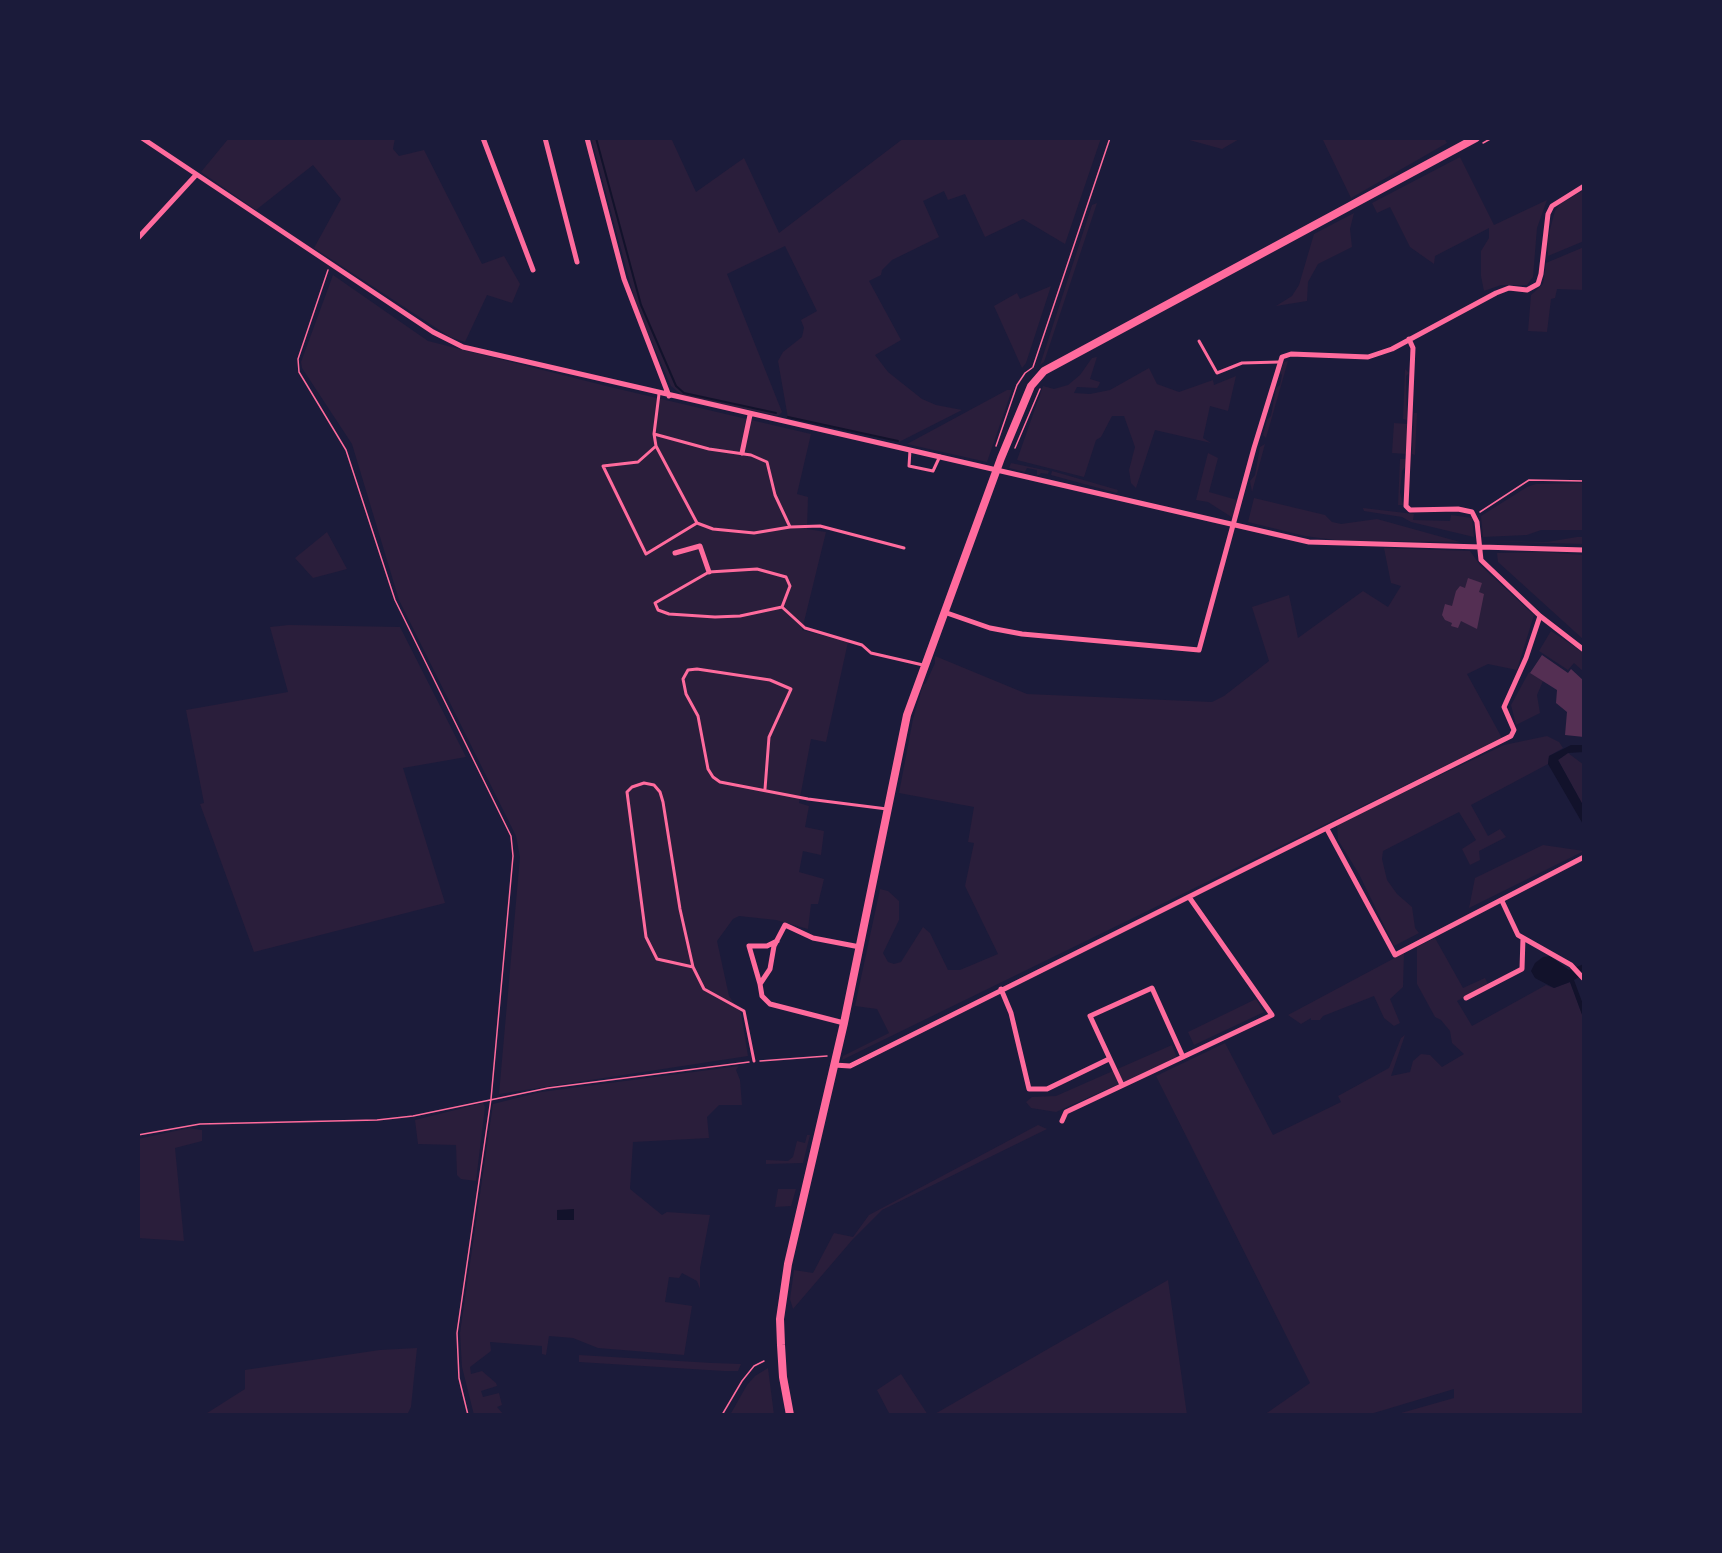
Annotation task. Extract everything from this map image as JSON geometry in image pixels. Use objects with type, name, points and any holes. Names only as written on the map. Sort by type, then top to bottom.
[{"type":"main road","points":[[790,1415],[781,1358],[782,1309],[795,1224],[837,1056],[907,715],[923,665],[1031,386],[1044,370],[1476,138]]},
{"type":"street","points":[[142,138],[433,332],[463,347],[750,415],[940,455],[1309,542],[1348,545],[1478,545],[1584,550]]},
{"type":"street","points":[[483,138],[533,270]]},
{"type":"street","points":[[545,138],[578,262]]},
{"type":"street","points":[[587,138],[624,279],[669,396]]},
{"type":"street","points":[[138,238],[196,175]]},
{"type":"street","points":[[944,612],[990,628],[1022,634],[1199,650],[1279,362],[1291,354],[1368,357],[1409,339],[1496,293],[1509,288],[1527,290],[1538,284],[1548,214],[1557,202],[1584,186]]},
{"type":"street","points":[[1409,339],[1413,348],[1406,506],[1414,510],[1467,510],[1474,516],[1480,560],[1540,616],[1584,650]]},
{"type":"street","points":[[742,453],[750,415]]},
{"type":"street","points":[[675,553],[700,546],[709,572]]},
{"type":"street","points":[[834,1065],[850,1066],[1513,734],[1504,707],[1526,658],[1540,616]]},
{"type":"street","points":[[1327,828],[1395,955],[1584,857]]},
{"type":"street","points":[[1062,1121],[1066,1112],[1272,1016],[1189,897]]},
{"type":"street","points":[[1502,900],[1518,935],[1571,965],[1583,978]]},
{"type":"street","points":[[760,984],[770,969],[777,941],[785,925],[813,938],[860,947]]},
{"type":"street","points":[[1467,998],[1522,969],[1523,938]]},
{"type":"street","points":[[777,941],[767,946],[749,946],[762,996],[770,1004],[844,1023]]},
{"type":"street","points":[[1122,1085],[1090,1016],[1152,988],[1183,1057]]},
{"type":"street","points":[[1001,989],[1011,1013],[1029,1089],[1047,1089],[1109,1059]]},
{"type":"lane","points":[[1199,341],[1217,372],[1242,363],[1279,362]]},
{"type":"lane","points":[[659,394],[654,435],[656,446],[697,524]]},
{"type":"lane","points":[[654,435],[709,449],[742,453],[767,462],[775,495],[790,527]]},
{"type":"lane","points":[[656,446],[638,462],[603,466],[646,554],[697,524],[754,533],[790,527],[820,526],[904,548]]},
{"type":"lane","points":[[910,449],[909,466],[933,471],[940,455]]},
{"type":"lane","points":[[757,569],[786,577],[790,585],[782,607],[740,616],[715,617],[669,614],[658,610],[655,603],[709,572],[757,569]]},
{"type":"lane","points":[[782,607],[805,628],[862,645],[871,653],[923,665]]},
{"type":"lane","points":[[765,789],[769,737],[791,689],[770,680],[697,669],[688,670],[683,679],[686,694],[698,716],[708,769],[720,782],[808,799],[888,809]]},
{"type":"lane","points":[[693,967],[657,959],[646,937],[627,792],[632,787],[644,783],[654,785],[663,802],[680,909],[693,967],[704,989],[744,1011],[754,1062]]},
{"type":"path","points":[[996,450],[1017,385],[1025,373],[1033,367],[1110,138]]},
{"type":"path","points":[[330,264],[298,359],[299,372],[346,450],[395,600],[511,836],[513,856],[490,1099],[458,1333],[459,1378],[468,1415]]},
{"type":"path","points":[[1011,456],[1040,392]]},
{"type":"path","points":[[1474,516],[1529,480],[1584,481]]},
{"type":"path","points":[[138,1135],[200,1124],[395,1118],[490,1099],[659,1072],[837,1056]]},
{"type":"path","points":[[722,1415],[742,1381],[754,1366],[764,1361]]},
{"type":"shaded area","points":[[229,138],[395,138],[393,149],[399,156],[424,150],[482,264],[504,256],[520,284],[512,303],[487,295],[465,342],[450,337],[314,248],[341,199],[313,165],[256,210],[201,172]]},
{"type":"shaded area","points":[[591,138],[671,138],[696,192],[744,158],[779,233],[904,138],[1101,138],[1065,244],[1023,219],[985,237],[965,194],[948,200],[944,191],[923,201],[939,237],[892,260],[882,270],[881,275],[869,281],[901,340],[875,355],[888,372],[922,399],[936,405],[962,410],[899,442],[788,418],[778,361],[783,352],[802,337],[804,328],[801,320],[817,311],[785,246],[727,274],[782,412],[778,416],[683,396],[671,386],[637,308]]},
{"type":"shaded area","points":[[1182,138],[1241,138],[1222,149]]},
{"type":"shaded area","points":[[1322,138],[1444,138],[1447,143],[1351,198]]},
{"type":"shaded area","points":[[1460,157],[1494,225],[1547,200],[1537,228],[1533,277],[1527,285],[1501,285],[1484,291],[1481,276],[1481,251],[1489,238],[1489,228],[1435,256],[1434,264],[1410,247],[1390,207],[1377,213],[1372,203]]},
{"type":"shaded area","points":[[1584,190],[1584,241],[1548,256],[1547,240],[1555,211],[1560,204]]},
{"type":"shaded area","points":[[1097,203],[1044,362],[1040,365],[1092,205]]},
{"type":"shaded area","points":[[1354,213],[1350,229],[1352,247],[1318,264],[1308,282],[1307,301],[1276,306],[1292,296],[1299,285],[1314,234]]},
{"type":"shaded area","points":[[1584,247],[1584,290],[1557,289],[1555,298],[1551,299],[1547,332],[1528,331],[1531,295],[1543,284],[1546,263]]},
{"type":"shaded area","points":[[333,275],[428,341],[811,434],[797,494],[808,497],[807,529],[826,532],[802,630],[848,642],[826,742],[811,739],[799,803],[809,806],[805,827],[824,831],[821,855],[803,851],[799,872],[824,879],[818,904],[811,904],[808,929],[776,920],[739,916],[733,919],[717,941],[729,996],[741,1013],[748,1056],[499,1094],[520,857],[516,836],[399,600],[352,444],[302,368],[301,362]]},
{"type":"shaded area","points":[[1051,286],[1026,363],[1022,368],[994,306],[1017,293],[1020,299]]},
{"type":"shaded area","points":[[1097,357],[1090,379],[1100,382],[1099,385],[1097,388],[1077,387],[1074,393],[1090,394],[1110,390],[1149,368],[1157,384],[1179,392],[1213,380],[1214,385],[1236,376],[1228,411],[1210,406],[1203,438],[1211,443],[1155,430],[1136,488],[1131,483],[1129,470],[1135,447],[1124,416],[1112,416],[1101,437],[1096,440],[1084,477],[1017,460],[1043,386],[1054,389],[1068,385],[1080,375],[1092,358]]},
{"type":"shaded area","points":[[1288,361],[1266,438],[1263,435],[1267,420],[1271,416],[1276,388],[1280,385],[1282,375],[1280,372],[1284,362]]},
{"type":"shaded area","points":[[1405,369],[1409,373],[1406,376],[1407,420],[1403,419]]},
{"type":"shaded area","points":[[1007,390],[1012,390],[987,462],[907,444]]},
{"type":"shaded area","points":[[1414,413],[1417,413],[1415,455],[1412,454]]},
{"type":"shaded area","points":[[1394,423],[1408,424],[1407,454],[1392,453]]},
{"type":"shaded area","points":[[1265,444],[1252,492],[1250,481],[1255,475],[1260,447]]},
{"type":"shaded area","points":[[1208,453],[1218,458],[1209,492],[1237,500],[1233,518],[1208,502],[1196,500]]},
{"type":"shaded area","points":[[1400,459],[1407,459],[1407,465],[1402,471],[1400,492],[1403,505],[1398,505]]},
{"type":"shaded area","points":[[1011,463],[1049,471],[1048,474],[1037,475],[1037,470],[1027,468],[1025,472],[1009,468]]},
{"type":"shaded area","points":[[1052,471],[1118,490],[1117,493],[1051,475]]},
{"type":"shaded area","points":[[1584,483],[1584,530],[1541,530],[1527,535],[1483,537],[1481,516],[1527,487],[1536,484]]},
{"type":"shaded area","points":[[1254,498],[1325,515],[1332,522],[1341,524],[1377,519],[1460,542],[1343,541],[1305,536],[1248,522]]},
{"type":"shaded area","points":[[1363,508],[1414,514],[1413,520],[1450,521],[1451,515],[1472,518],[1474,537],[1411,522],[1402,517],[1364,511]]},
{"type":"shaded area","points":[[327,532],[347,569],[313,578],[295,558]]},
{"type":"shaded area","points":[[1584,537],[1584,544],[1484,541],[1547,542]]},
{"type":"shaded area","points":[[1384,548],[1470,551],[1480,565],[1534,615],[1517,670],[1488,664],[1467,674],[1502,738],[842,1060],[843,1056],[889,1033],[877,1009],[855,1006],[880,889],[888,891],[899,901],[899,920],[883,953],[888,962],[894,964],[901,962],[923,927],[930,933],[948,970],[960,970],[998,954],[965,886],[974,843],[968,842],[974,807],[899,793],[913,719],[923,685],[935,663],[935,656],[1027,694],[1212,702],[1224,696],[1269,661],[1252,607],[1289,595],[1298,638],[1363,591],[1388,607],[1401,586],[1391,583]]},
{"type":"shaded area","points":[[1540,552],[1584,555],[1584,640],[1498,562],[1497,553]]},
{"type":"shaded area","points":[[289,625],[400,627],[466,757],[403,768],[445,903],[254,952],[200,804],[204,803],[186,710],[288,692],[270,627]]},
{"type":"shaded area","points":[[1551,631],[1584,653],[1584,672],[1574,663],[1568,670],[1539,651]]},
{"type":"shaded area","points":[[1529,672],[1543,681],[1537,695],[1540,713],[1516,725],[1511,705]]},
{"type":"shaded area","points":[[1547,736],[1559,742],[1563,748],[1549,756],[1548,764],[1471,805],[1488,836],[1500,829],[1506,837],[1479,851],[1480,860],[1470,865],[1462,849],[1476,840],[1459,812],[1383,851],[1382,859],[1387,880],[1397,894],[1412,907],[1415,928],[1419,933],[1394,946],[1359,874],[1338,840],[1337,824],[1504,745]]},
{"type":"shaded area","points":[[1571,745],[1584,745],[1584,752],[1568,753],[1558,760],[1584,807],[1584,826],[1548,764],[1549,756]]},
{"type":"shaded area","points":[[1568,753],[1584,765],[1584,807],[1558,760]]},
{"type":"shaded area","points":[[1543,845],[1584,851],[1469,908],[1475,878]]},
{"type":"shaded area","points":[[1435,938],[1463,988],[1485,978],[1488,984],[1457,1001],[1472,1026],[1546,985],[1554,988],[1570,982],[1584,1020],[1584,1415],[1394,1415],[1454,1398],[1454,1389],[1367,1415],[1264,1415],[1310,1383],[1156,1076],[1225,1043],[1273,1135],[1341,1102],[1338,1096],[1389,1068],[1401,1038],[1405,1035],[1391,1076],[1410,1072],[1413,1061],[1421,1054],[1430,1055],[1442,1067],[1464,1054],[1452,1043],[1450,1031],[1441,1020],[1435,1017],[1417,984],[1417,947]]},
{"type":"shaded area","points":[[1404,953],[1403,987],[1390,999],[1400,1023],[1394,1026],[1384,1018],[1374,996],[1323,1016],[1320,1020],[1311,1020],[1311,1018],[1301,1024],[1288,1015]]},
{"type":"shaded area","points":[[1550,956],[1569,970],[1584,964],[1584,974],[1574,980],[1584,1007],[1584,1020],[1570,982],[1554,988],[1535,978],[1531,971],[1535,963],[1543,957]]},
{"type":"shaded area","points":[[1256,999],[1264,1012],[1194,1045],[1188,1032]]},
{"type":"shaded area","points":[[1172,1045],[1177,1058],[1056,1112],[1031,1108],[1026,1102],[1032,1097],[1056,1096]]},
{"type":"shaded area","points":[[739,1066],[736,1070],[740,1080],[742,1105],[719,1105],[707,1117],[709,1138],[633,1142],[630,1189],[662,1215],[667,1212],[710,1215],[700,1268],[700,1289],[697,1281],[682,1273],[679,1278],[669,1277],[665,1302],[692,1306],[684,1355],[598,1348],[573,1338],[549,1336],[546,1355],[542,1354],[542,1346],[490,1342],[491,1351],[470,1367],[471,1374],[482,1371],[496,1383],[497,1386],[481,1391],[483,1397],[499,1393],[502,1405],[497,1407],[504,1415],[474,1415],[462,1367],[460,1333],[493,1104],[541,1092]]},
{"type":"shaded area","points":[[483,1103],[485,1107],[476,1181],[461,1179],[457,1175],[456,1145],[418,1144],[415,1120]]},
{"type":"shaded area","points":[[1038,1125],[1047,1129],[882,1210],[853,1239],[793,1309],[790,1299],[794,1270],[813,1273],[834,1233],[853,1237],[869,1215]]},
{"type":"shaded area","points":[[189,1128],[202,1130],[202,1141],[175,1148],[184,1241],[138,1238],[138,1139]]},
{"type":"shaded area","points":[[807,1135],[810,1135],[803,1163],[766,1164],[766,1160],[788,1161],[793,1157],[797,1141],[805,1143]]},
{"type":"shaded area","points":[[778,1189],[796,1189],[791,1206],[775,1207]]},
{"type":"shaded area","points":[[574,1209],[574,1220],[557,1220],[557,1210]]},
{"type":"shaded area","points":[[1168,1280],[1187,1415],[933,1415]]},
{"type":"shaded area","points":[[417,1348],[411,1407],[407,1415],[204,1415],[245,1389],[245,1370],[380,1350]]},
{"type":"shaded area","points":[[579,1355],[741,1364],[738,1371],[724,1371],[579,1362]]},
{"type":"shaded area","points":[[768,1368],[774,1415],[730,1415],[747,1385],[755,1376]]},
{"type":"shaded area","points":[[901,1374],[928,1415],[890,1415],[877,1390]]},
{"type":"building","points":[[1468,578],[1482,583],[1479,592],[1484,594],[1477,629],[1461,621],[1458,628],[1451,626],[1452,623],[1445,620],[1442,615],[1445,604],[1452,606],[1456,591],[1460,586],[1465,588]]},
{"type":"building","points":[[1542,655],[1568,673],[1571,669],[1584,681],[1584,737],[1565,735],[1567,712],[1556,703],[1557,690],[1530,673]]},
{"type":"waterway","points":[[596,138],[641,305],[676,386],[684,393],[776,413]]},
{"type":"waterway","points":[[788,417],[898,441]]}]
